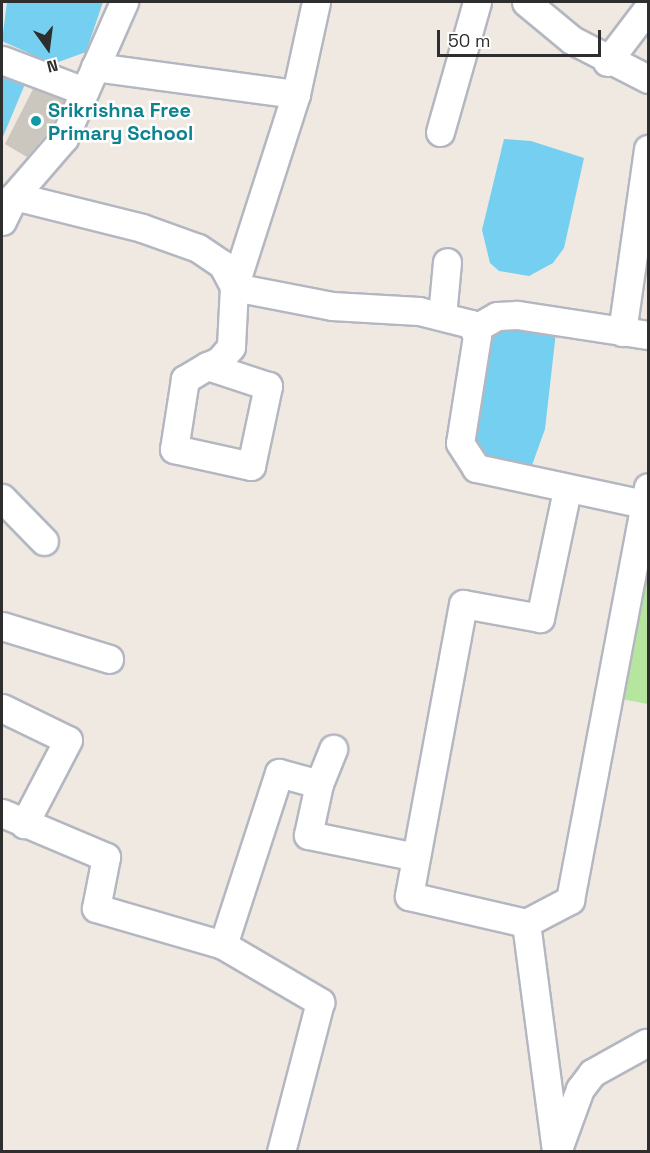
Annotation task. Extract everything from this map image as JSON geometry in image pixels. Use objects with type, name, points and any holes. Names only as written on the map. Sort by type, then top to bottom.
[{"type":"street","points":[[2,221],[14,196],[64,138],[124,2]]},
{"type":"street","points":[[207,366],[226,356],[231,347],[234,287],[296,94],[316,2]]},
{"type":"street","points":[[440,132],[477,2]]},
{"type":"street","points":[[526,2],[607,62],[648,79]]},
{"type":"street","points":[[607,62],[648,8]]},
{"type":"street","points":[[2,60],[89,79],[296,94]]},
{"type":"street","points":[[622,332],[648,149]]},
{"type":"street","points":[[14,196],[198,248],[222,264],[234,287]]},
{"type":"street","points":[[442,316],[447,262]]},
{"type":"street","points":[[234,287],[332,306],[442,316],[476,328],[497,316],[517,315],[648,335]]},
{"type":"street","points":[[476,328],[460,443],[466,457],[495,474],[567,490],[647,499],[570,900],[526,923],[409,896],[463,604],[540,618],[567,490]]},
{"type":"street","points":[[2,498],[44,541]]},
{"type":"street","points":[[2,626],[109,659]]},
{"type":"street","points":[[2,708],[68,740],[13,819],[106,857],[96,908],[223,945],[320,1002],[281,1152]]},
{"type":"street","points":[[333,748],[319,784],[308,835],[416,857]]},
{"type":"street","points":[[223,945],[279,773],[319,784]]},
{"type":"street","points":[[526,923],[557,1152]]},
{"type":"street","points":[[557,1152],[580,1089],[592,1073],[646,1042]]},
{"type":"green space","points":[[648,527],[648,704],[616,698]]},
{"type":"water","points":[[7,2],[103,2],[86,52],[53,64],[2,41]]},
{"type":"water","points":[[2,72],[25,84],[2,139]]},
{"type":"water","points":[[504,139],[531,141],[584,158],[564,248],[553,263],[529,276],[499,271],[490,263],[482,230]]},
{"type":"water","points":[[515,323],[556,332],[545,429],[531,468],[488,462],[471,445],[490,338],[497,327]]},
{"type":"building","name":"Srikrishna Free Primary School","points":[[33,89],[64,100],[51,129],[27,157],[5,144]]},
{"type":"place","name":"Srikrishna Free Primary School","points":[[36,121]]}]
